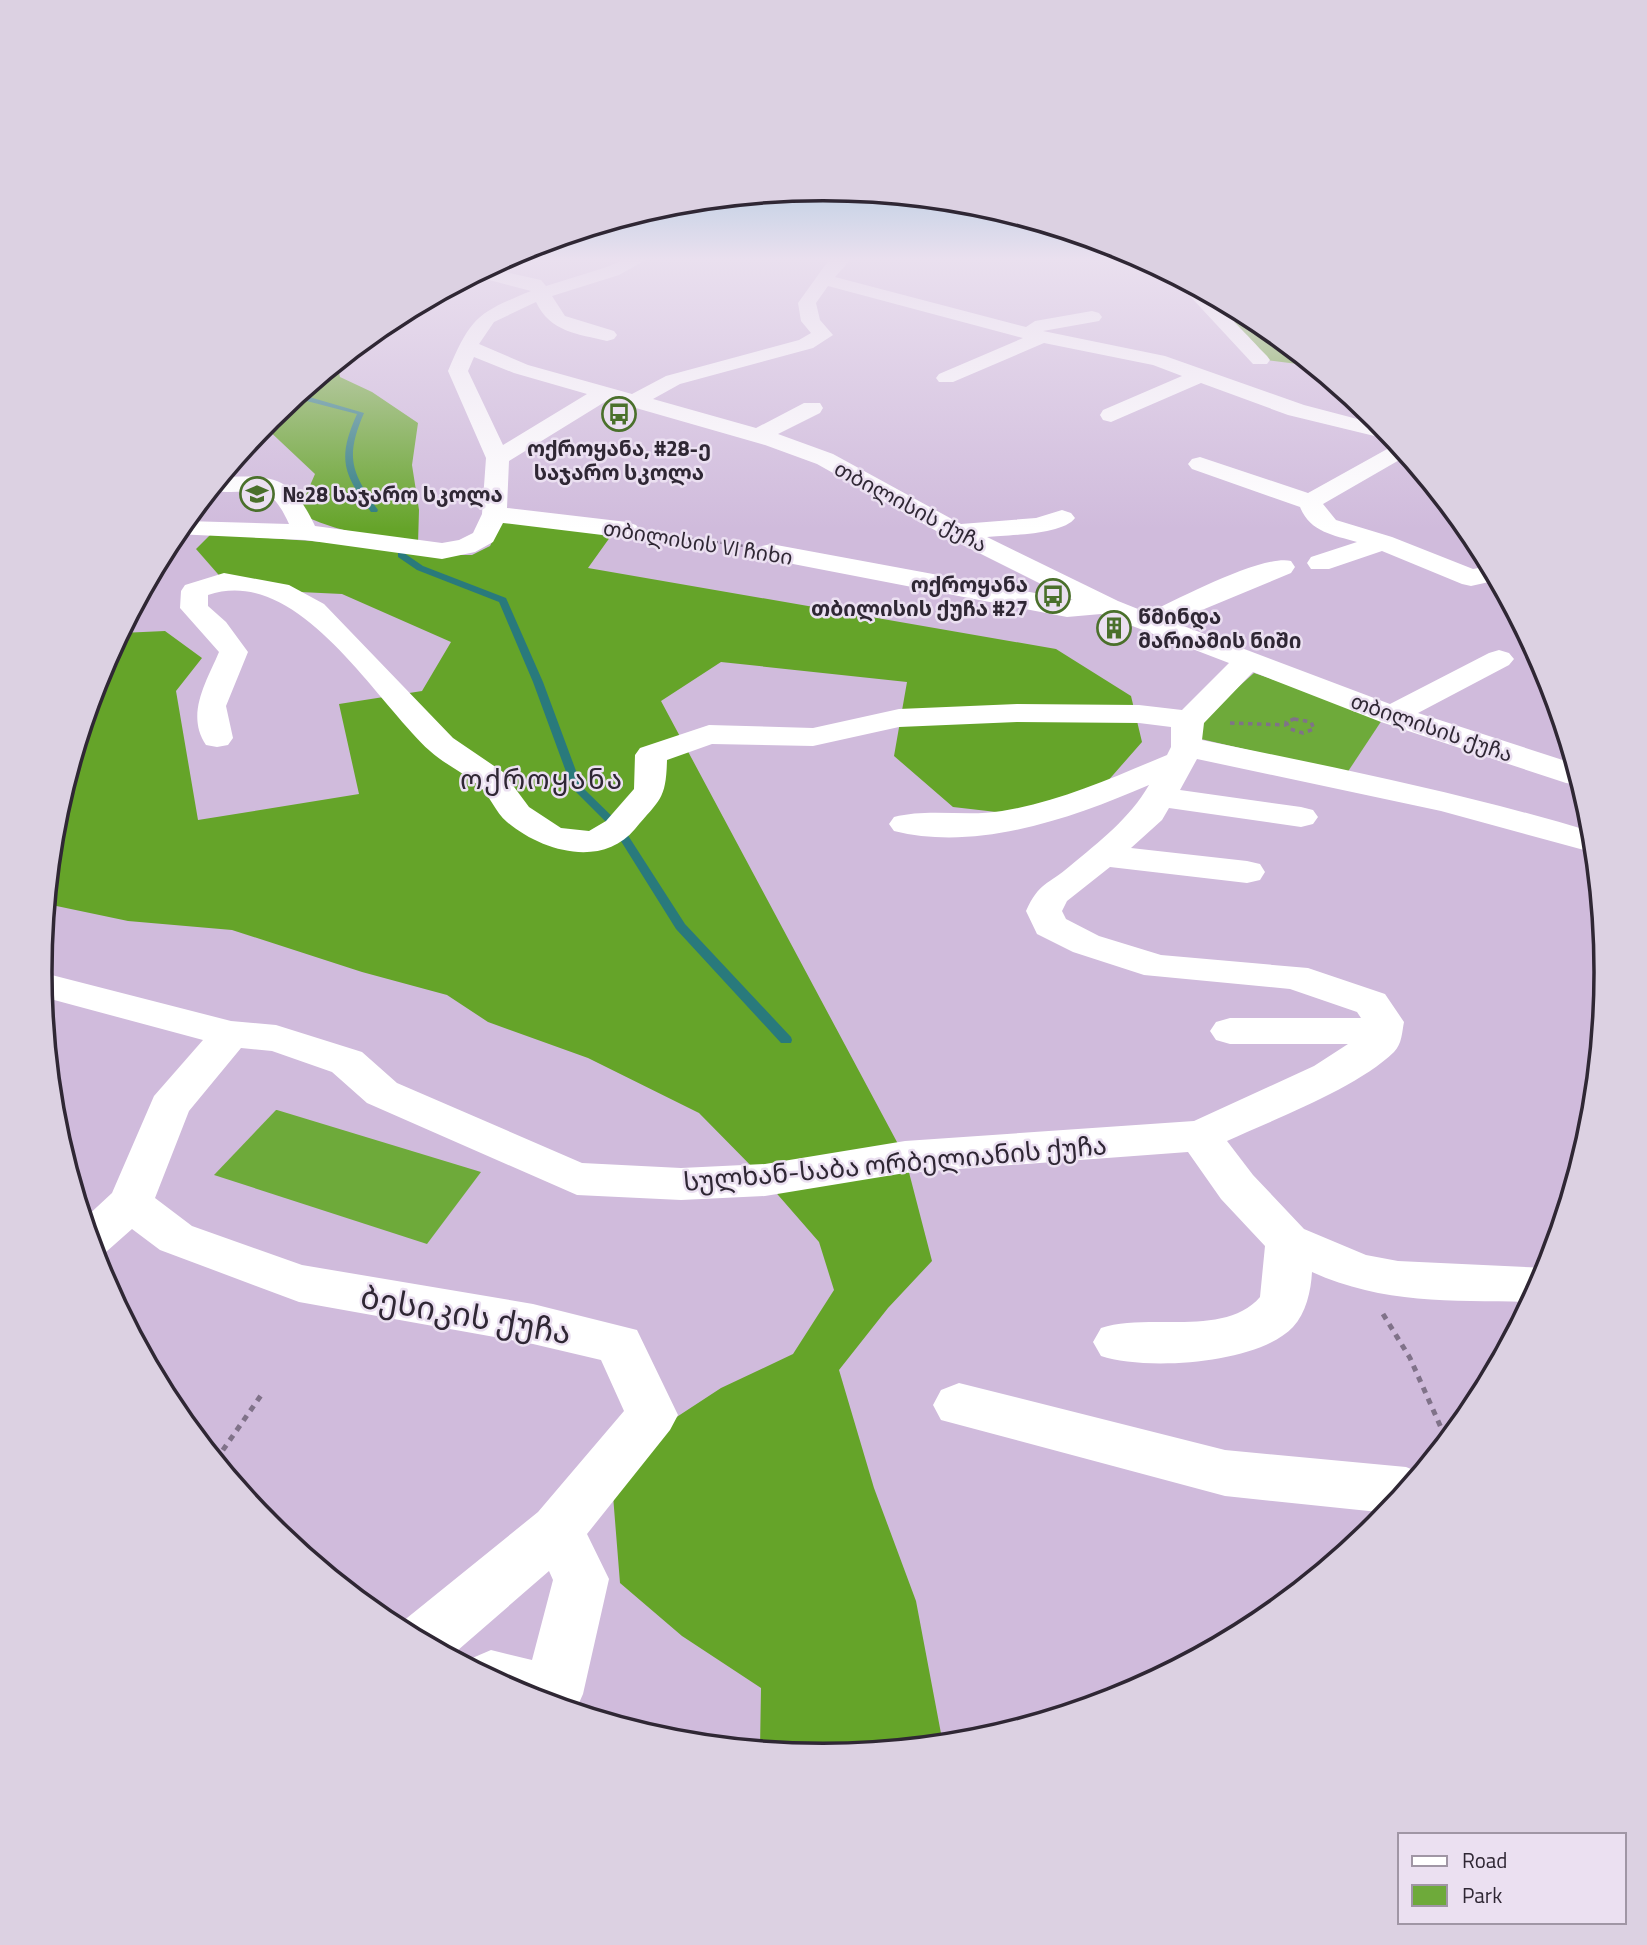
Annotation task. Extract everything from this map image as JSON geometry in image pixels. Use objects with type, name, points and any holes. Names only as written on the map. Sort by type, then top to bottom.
[{"type":"street","points":[[193,528],[305,532],[442,551],[466,547],[484,537],[494,514],[498,458],[458,371],[468,348]]},
{"type":"street","name":"თბილისის ქუჩა","points":[[470,348],[521,369],[758,436],[825,459],[956,532],[1108,607],[1392,715],[1568,773]]},
{"type":"street","points":[[632,402],[673,380],[792,348]]},
{"type":"street","points":[[946,378],[1017,348]]},
{"type":"street","points":[[1096,348],[1158,360],[1296,410],[1372,430]]},
{"type":"street","points":[[1248,348],[1260,360]]},
{"type":"street","points":[[1111,415],[1199,376]]},
{"type":"street","points":[[498,458],[604,394]]},
{"type":"street","points":[[758,436],[813,408]]},
{"type":"street","points":[[1310,502],[1394,454]]},
{"type":"street","points":[[1200,464],[1310,502],[1315,514],[1326,525],[1482,575]]},
{"type":"street","points":[[227,484],[262,486],[285,494],[305,532]]},
{"type":"street","name":"თბილისის VI ჩიხი","points":[[494,514],[627,530]]},
{"type":"street","points":[[956,532],[1038,525],[1062,518]]},
{"type":"street","points":[[1320,563],[1383,542]]},
{"type":"street","name":"თბილისის VI ჩიხი","points":[[771,552],[1068,609],[1108,607]]},
{"type":"street","points":[[1148,623],[1237,583],[1282,567]]},
{"type":"street","points":[[217,738],[211,706],[234,652],[216,628],[194,608],[195,591],[224,581],[279,592],[314,610],[442,745],[491,779],[517,814],[552,838],[595,842],[618,828],[650,790],[651,755],[709,734],[813,737],[899,718],[1017,713],[1174,728],[1335,778],[1552,829],[1583,839]]},
{"type":"street","points":[[1392,715],[1499,659]]},
{"type":"street","points":[[906,824],[977,825],[1039,813],[1126,783],[1174,728],[1247,662]]},
{"type":"street","points":[[1174,728],[1159,797],[1150,813],[1104,856],[1051,895],[1044,911],[1050,926],[1086,944],[1158,967],[1294,977],[1371,1003],[1384,1022],[1381,1042],[1329,1076],[1200,1136],[1237,1186],[1287,1241],[1358,1272],[1398,1280],[1529,1284]]},
{"type":"street","points":[[1159,797],[1301,817]]},
{"type":"street","points":[[1104,856],[1247,872]]},
{"type":"street","name":"სულხან-საბა ორბელიანის ქუჩა","points":[[53,987],[231,1034],[276,1038],[347,1062],[382,1093],[577,1179],[681,1184],[765,1180],[905,1157],[1200,1136]]},
{"type":"street","points":[[1230,1031],[1382,1031]]},
{"type":"street","points":[[98,1233],[130,1203],[156,1144],[169,1106],[231,1034]]},
{"type":"street","name":"ბესიკის ქუჩა","points":[[130,1203],[176,1238],[299,1283],[533,1324],[619,1344],[652,1415],[557,1530],[431,1636]]},
{"type":"street","points":[[1118,1342],[1171,1345],[1252,1330],[1276,1313],[1291,1273],[1287,1241]]},
{"type":"street","points":[[959,1405],[1224,1473],[1395,1490]]},
{"type":"street","points":[[550,1693],[553,1694],[581,1579],[557,1530]]},
{"type":"path","name":"თბილისის VI ჩიხი","points":[[627,530],[771,552]]},
{"type":"path","points":[[1174,728],[1225,727],[1237,715]]},
{"type":"path","points":[[1229,723],[1286,725],[1298,733],[1308,733],[1314,727],[1311,722],[1299,719],[1288,721],[1286,725]]},
{"type":"path","points":[[1358,1272],[1410,1358],[1443,1431]]},
{"type":"path","points":[[221,1453],[264,1391]]},
{"type":"green space","points":[[1254,348],[1275,348],[1297,364],[1266,360]]},
{"type":"green space","points":[[339,373],[340,377],[372,392],[418,423],[412,465],[419,510],[418,544],[342,530],[298,513],[315,474],[272,434]]},
{"type":"green space","points":[[504,519],[613,533],[588,568],[1056,649],[1131,696],[1142,742],[1099,791],[1040,817],[953,807],[894,756],[907,682],[721,662],[661,701],[905,1157],[932,1261],[888,1308],[839,1370],[874,1488],[916,1601],[941,1734],[874,1742],[824,1744],[760,1741],[761,1688],[682,1636],[620,1583],[612,1483],[640,1441],[721,1388],[793,1354],[834,1290],[819,1242],[765,1180],[699,1113],[588,1058],[488,1022],[447,995],[362,972],[232,930],[128,921],[56,906],[67,822],[79,773],[93,725],[131,633],[165,631],[202,658],[176,691],[198,820],[359,794],[339,704],[422,691],[451,642],[342,594],[279,591],[224,581],[196,549],[211,534],[325,542],[430,555],[472,555],[490,546]]},
{"type":"green space","points":[[1254,673],[1384,717],[1347,773],[1201,739],[1199,722]]},
{"type":"green space","points":[[276,1110],[481,1172],[427,1244],[214,1175]]},
{"type":"waterway","points":[[308,399],[361,413],[350,441],[348,463],[356,485],[374,510]]},
{"type":"waterway","points":[[401,555],[420,568],[503,600],[538,682],[577,788],[618,828],[680,926],[786,1040]]},
{"type":"place","name":"ოქროყანა, #28-ე საჯარო სკოლა","points":[[619,414]]},
{"type":"place","name":"№28 საჯარო სკოლა","points":[[257,494]]},
{"type":"place","name":"ოქროყანა თბილისის ქუჩა #27","points":[[1053,596]]},
{"type":"place","name":"წმინდა მარიამის ნიში","points":[[1114,628]]},
{"type":"district","name":"ოქროყანა","points":[[542,778]]}]
